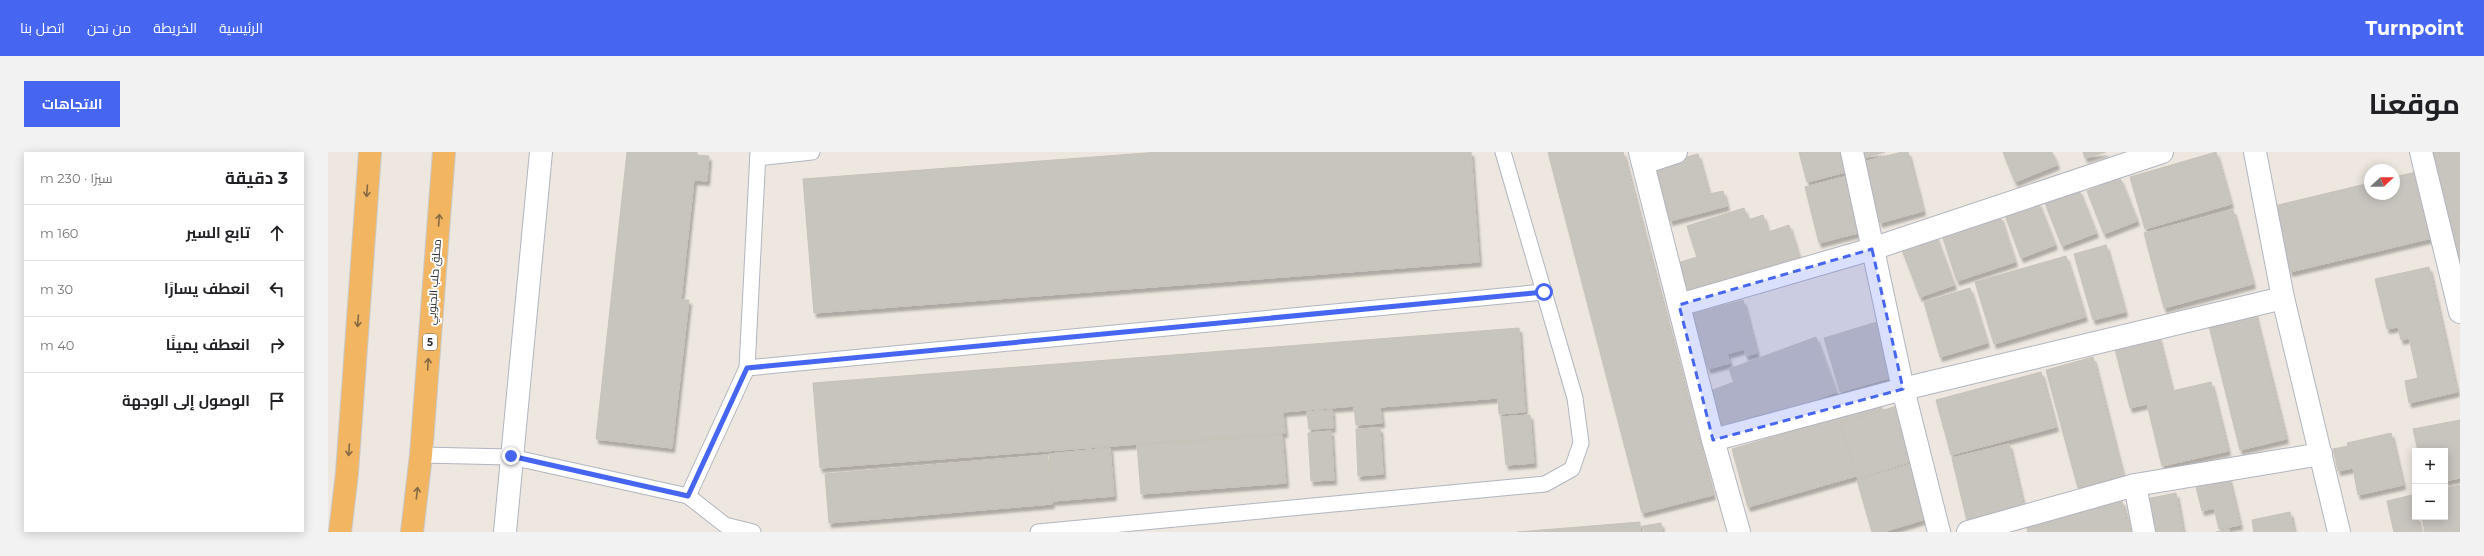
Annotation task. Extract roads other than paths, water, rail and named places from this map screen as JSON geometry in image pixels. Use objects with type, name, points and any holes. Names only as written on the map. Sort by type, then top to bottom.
[{"type":"highway","points":[[340,532],[347,473],[370,152]]},
{"type":"highway","name":"محلق حلب الجنوبي","points":[[412,532],[421,455],[444,152]]},
{"type":"street","points":[[504,532],[541,152]]},
{"type":"street","points":[[1676,152],[1641,158],[1713,440],[1739,532]]},
{"type":"street","points":[[1852,152],[1872,248],[1938,532]]},
{"type":"street","points":[[1679,305],[1872,248],[2162,152]]},
{"type":"street","points":[[2255,152],[2283,298],[2339,532]]},
{"type":"street","points":[[2421,152],[2460,312]]},
{"type":"street","points":[[1713,440],[1904,389],[2283,298]]},
{"type":"street","points":[[1968,532],[2135,485],[2321,454]]},
{"type":"street","points":[[2135,485],[2144,532]]},
{"type":"lane","points":[[688,496],[747,368],[758,155],[812,152]]},
{"type":"lane","points":[[1038,532],[1545,484],[1572,469],[1581,443],[1575,398],[1503,152]]},
{"type":"lane","points":[[747,368],[1544,292]]},
{"type":"lane","points":[[421,455],[511,456],[688,496],[725,525],[753,532]]}]
